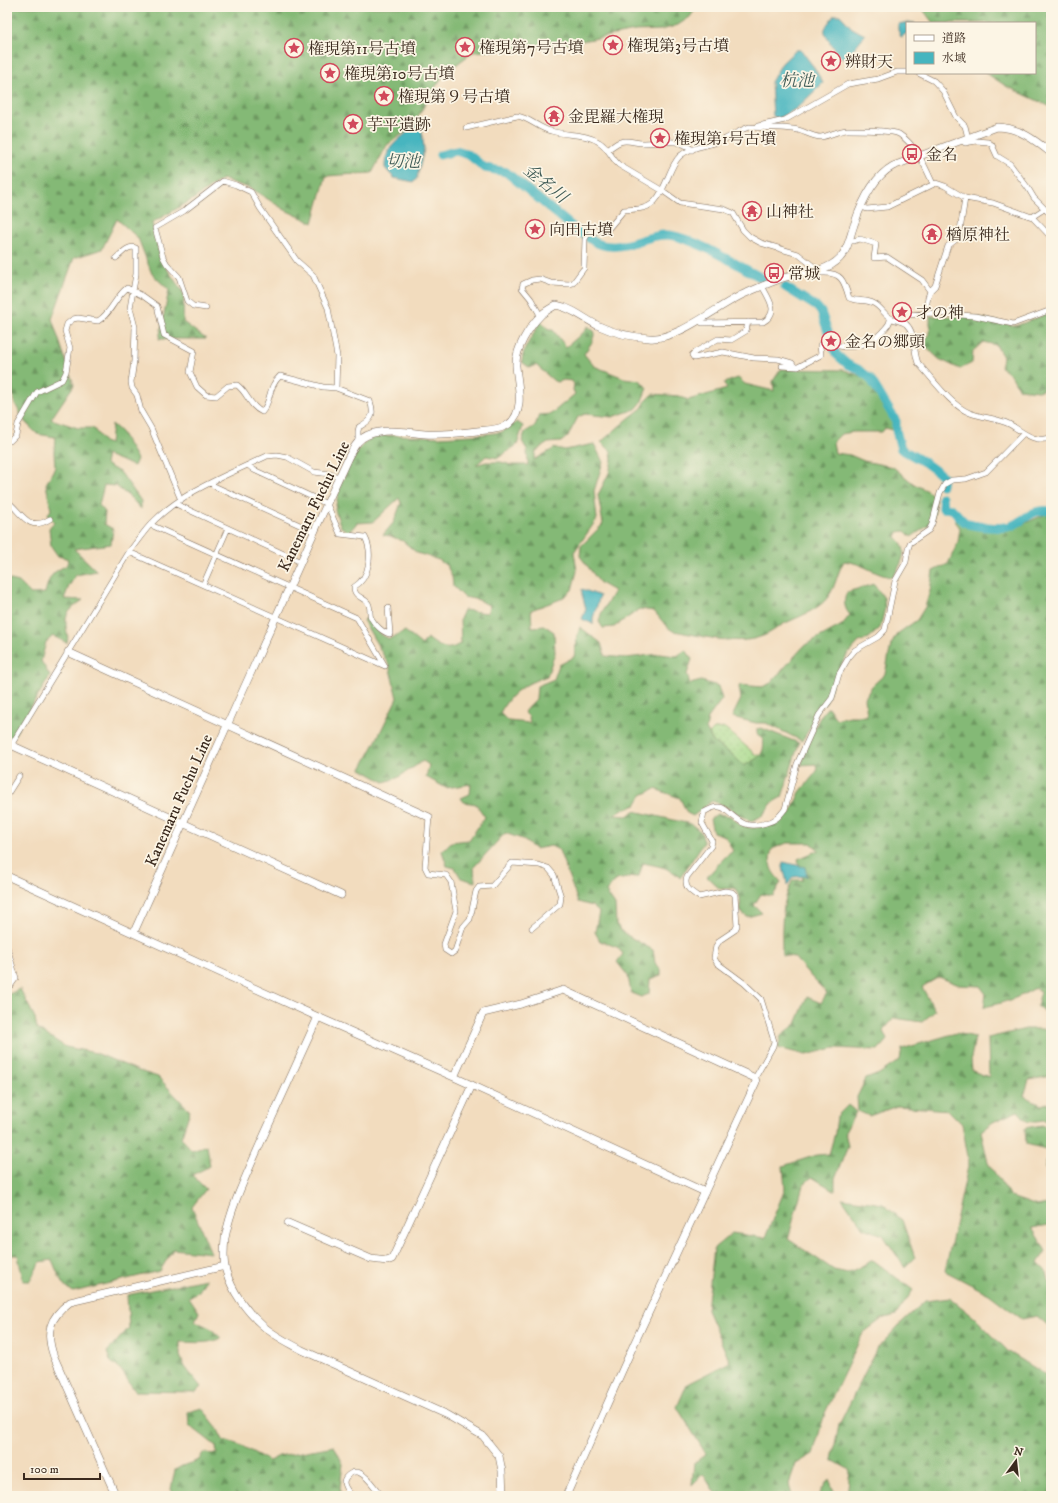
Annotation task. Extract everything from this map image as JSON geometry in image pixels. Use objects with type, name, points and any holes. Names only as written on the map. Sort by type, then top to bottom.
[{"type":"street","points":[[540,315],[531,299],[522,288],[523,284],[532,280],[540,279],[551,283],[573,283],[584,268],[586,236],[592,232],[609,228],[624,210],[643,208],[650,205],[663,191],[679,158],[687,152],[726,139],[742,129],[785,120],[848,84],[878,79],[897,72],[906,72]]},
{"type":"street","points":[[920,74],[934,81],[943,91],[956,117],[965,126],[964,143],[976,140],[988,142],[992,145],[997,156],[1010,164],[1034,198],[1051,216]]},
{"type":"street","points":[[466,128],[517,116],[524,117],[550,131],[581,135],[594,139],[600,142],[613,160],[619,165],[680,203],[724,208],[734,213],[742,230],[750,237],[761,243],[798,254],[816,270],[822,273],[831,272],[845,282],[849,298],[852,300],[872,302],[890,318],[900,320],[909,327],[913,338],[914,356],[918,363],[960,408],[970,413],[1009,424],[1023,434],[1040,439],[1051,438]]},
{"type":"street","points":[[750,127],[798,130],[815,137],[823,137],[848,130],[877,130],[898,134],[912,146],[919,156],[933,184]]},
{"type":"street","name":"Kanemaru Fuchu Line","points":[[134,932],[339,477],[358,442],[372,433],[381,431],[427,434],[472,432],[496,429],[509,424],[519,405],[520,392],[516,365],[519,347],[540,315],[556,305],[564,306],[573,310],[604,328],[660,339],[675,334],[731,300],[762,286],[784,278],[827,267],[840,258],[849,240],[861,207],[872,188],[887,169],[997,127],[1008,127],[1018,131],[1051,153]]},
{"type":"street","points":[[607,150],[620,142],[625,141],[641,143],[663,141],[678,142],[692,150]]},
{"type":"street","points":[[206,308],[193,306],[187,301],[179,277],[167,264],[163,257],[156,228],[184,211],[223,181],[251,192],[260,208],[297,261],[313,275],[328,308],[337,356],[336,388]]},
{"type":"street","points":[[861,207],[867,209],[887,207],[936,183],[945,186],[965,198],[994,203],[1032,217],[1051,237]]},
{"type":"street","points":[[925,314],[930,291],[935,286],[948,246],[959,236],[965,198]]},
{"type":"street","points":[[1032,217],[1044,209]]},
{"type":"street","points":[[849,240],[852,241],[860,239],[876,244],[874,258],[887,257],[922,280],[930,291]]},
{"type":"street","points":[[116,258],[127,248],[136,248],[136,274],[130,308],[134,327],[132,388],[137,395],[141,411],[151,428],[182,500]]},
{"type":"street","points":[[699,320],[702,323],[763,322],[769,319],[772,314],[772,307],[762,286]]},
{"type":"street","points":[[7,441],[10,441],[16,435],[18,424],[37,392],[62,380],[66,372],[70,348],[65,331],[67,324],[78,318],[98,321],[103,318],[120,293],[127,288],[133,290],[157,306],[164,335],[194,351],[190,372],[197,387],[206,394],[216,396],[228,386],[237,385],[242,388],[255,409],[262,412],[265,409],[274,382],[280,376],[323,387],[336,388],[370,401],[372,418],[359,427],[358,442]]},
{"type":"street","points":[[900,320],[908,315],[925,314],[976,316],[1013,324],[1051,310]]},
{"type":"street","points":[[782,366],[798,367],[820,355],[820,345],[826,340],[836,341],[839,346],[848,348],[867,343],[878,336],[890,324],[890,318]]},
{"type":"street","points":[[748,322],[746,332],[731,340],[718,339],[692,355],[694,358],[723,352],[754,358],[778,359],[792,363],[794,366]]},
{"type":"street","points":[[566,1496],[634,1344],[756,1082],[755,1078],[773,1046],[774,1041],[761,999],[744,983],[717,963],[714,958],[716,946],[720,940],[735,930],[737,926],[735,895],[732,892],[725,891],[699,897],[692,893],[686,886],[685,881],[687,877],[711,846],[712,841],[702,822],[704,812],[710,808],[719,806],[724,808],[740,822],[749,826],[773,821],[781,815],[785,809],[797,764],[818,715],[832,698],[839,674],[855,650],[878,637],[885,630],[895,581],[906,562],[910,543],[929,530],[944,484],[952,480],[966,479],[986,472],[1023,434]]},
{"type":"street","points":[[339,477],[314,472],[286,457],[276,455],[267,456],[211,483],[176,504],[151,525],[128,552],[9,749],[341,895]]},
{"type":"street","points":[[248,465],[254,470],[327,504],[340,534],[365,537],[369,544],[369,560],[365,576],[358,585],[354,587],[354,591],[368,603],[371,618],[384,633],[390,634],[388,608]]},
{"type":"street","points":[[211,483],[214,486],[315,532]]},
{"type":"street","points":[[7,502],[13,505],[25,520],[39,524],[50,519]]},
{"type":"street","points":[[176,504],[301,562]]},
{"type":"street","points":[[128,552],[385,666],[357,618],[151,525]]},
{"type":"street","points":[[203,585],[228,528]]},
{"type":"street","points":[[68,652],[428,817],[425,867],[428,873],[446,875],[451,882],[456,911],[444,944],[445,950],[451,954],[456,951],[464,928],[470,919],[476,891],[479,887],[492,886],[512,863],[539,865],[548,868],[554,875],[561,897],[560,904],[532,928]]},
{"type":"street","points":[[7,795],[19,776]]},
{"type":"street","points":[[7,876],[134,932],[318,1017],[454,1076],[705,1192]]},
{"type":"street","points":[[7,947],[16,978],[11,985],[7,987]]},
{"type":"street","points":[[454,1076],[483,1013],[521,1004],[563,990],[755,1078]]},
{"type":"street","points":[[318,1017],[248,1170],[233,1211],[225,1238],[226,1272],[235,1291],[261,1325],[302,1350],[447,1415],[483,1436],[499,1456],[502,1471],[503,1496]]},
{"type":"street","points":[[288,1222],[371,1259],[387,1261],[392,1259],[472,1085]]},
{"type":"street","points":[[116,1496],[54,1357],[49,1339],[52,1322],[59,1310],[70,1302],[225,1266]]},
{"type":"street","points":[[352,1496],[345,1488],[344,1482],[347,1476],[352,1472],[363,1474],[382,1496]]},
{"type":"green space","points":[[7,7],[697,7],[690,17],[678,25],[662,30],[635,31],[555,46],[473,52],[445,73],[412,127],[387,145],[372,173],[326,176],[313,223],[285,210],[252,189],[222,179],[195,198],[152,223],[161,260],[184,294],[183,322],[206,339],[159,339],[169,290],[152,274],[138,238],[117,219],[102,249],[74,258],[52,319],[74,385],[51,419],[78,428],[93,428],[104,442],[110,444],[112,424],[121,432],[137,459],[134,466],[107,455],[105,464],[121,473],[141,501],[141,509],[131,498],[116,486],[104,485],[99,505],[105,512],[104,524],[113,529],[111,544],[74,549],[97,571],[76,575],[69,586],[64,599],[83,600],[68,613],[66,620],[68,638],[67,643],[53,636],[46,642],[41,661],[50,676],[7,747],[7,579],[19,582],[31,594],[45,593],[51,576],[66,566],[69,559],[58,556],[51,546],[49,528],[54,522],[47,515],[51,510],[46,484],[55,467],[55,437],[37,434],[25,422],[14,402],[7,339]]},
{"type":"green space","points":[[921,7],[1051,7],[1051,107],[1006,86],[988,74],[1036,74],[1036,22],[932,22]]},
{"type":"green space","points":[[1051,312],[1051,386],[1038,391],[1019,389],[1011,375],[1001,367],[1003,357],[996,345],[983,342],[973,351],[972,363],[960,369],[939,359],[922,343],[930,334],[930,316],[976,317],[1016,326]]},
{"type":"green space","points":[[540,320],[549,330],[553,330],[566,347],[584,332],[588,326],[595,332],[592,342],[584,354],[594,366],[624,378],[640,380],[647,388],[641,403],[636,409],[612,417],[585,414],[578,417],[568,436],[561,442],[548,443],[536,451],[534,460],[555,448],[565,450],[594,444],[603,462],[594,491],[597,519],[574,552],[577,571],[572,590],[561,599],[531,610],[532,627],[545,626],[554,632],[555,653],[547,676],[519,689],[504,705],[500,713],[508,721],[530,723],[529,717],[524,712],[536,699],[537,686],[554,679],[559,665],[574,657],[580,627],[601,643],[605,656],[626,658],[659,654],[677,656],[686,650],[692,659],[687,674],[690,684],[701,681],[718,686],[722,699],[708,718],[706,729],[713,742],[734,756],[744,766],[760,756],[762,753],[764,744],[763,738],[757,734],[757,729],[761,728],[799,743],[782,797],[773,802],[762,816],[751,821],[712,801],[693,816],[687,813],[680,798],[655,789],[642,795],[636,805],[621,810],[614,815],[627,816],[634,811],[691,824],[701,832],[704,842],[680,878],[668,869],[643,863],[639,876],[616,880],[606,892],[615,905],[616,924],[623,933],[653,950],[655,963],[661,969],[661,975],[650,979],[649,994],[641,997],[631,993],[628,976],[617,962],[623,954],[617,947],[600,941],[595,932],[599,912],[592,906],[578,902],[559,850],[551,846],[535,849],[522,839],[505,833],[474,867],[475,882],[461,878],[455,868],[447,866],[442,851],[451,842],[469,840],[485,817],[476,804],[464,802],[461,798],[470,794],[471,784],[446,788],[426,777],[429,765],[423,761],[397,778],[384,782],[361,769],[397,698],[389,665],[363,620],[368,618],[382,635],[389,639],[405,631],[422,645],[427,638],[444,648],[452,648],[461,643],[460,619],[464,610],[487,613],[490,606],[479,600],[464,597],[453,586],[452,576],[447,566],[439,560],[417,553],[403,541],[383,535],[394,522],[401,503],[399,498],[373,522],[357,523],[349,532],[341,527],[335,510],[340,485],[355,454],[366,441],[379,436],[396,435],[440,437],[487,434],[502,432],[517,422],[523,426],[517,445],[498,458],[486,456],[476,465],[486,462],[501,462],[511,465],[528,465],[527,450],[522,441],[525,432],[535,426],[539,415],[551,414],[575,394],[573,390],[574,384],[572,381],[554,381],[536,365],[530,368],[522,362],[524,351],[536,331]]},
{"type":"green space","points":[[781,369],[844,370],[869,379],[895,423],[892,430],[885,428],[882,432],[853,432],[841,434],[833,442],[835,453],[850,455],[864,461],[893,467],[914,484],[928,491],[935,497],[935,511],[932,523],[911,537],[905,531],[898,532],[896,537],[901,542],[904,552],[899,567],[893,577],[884,575],[858,564],[844,561],[833,588],[828,597],[820,605],[760,637],[729,640],[673,631],[667,627],[654,611],[640,609],[614,627],[603,628],[599,622],[601,614],[614,591],[600,583],[580,556],[581,546],[603,524],[598,495],[609,473],[612,460],[611,451],[601,442],[642,408],[647,399],[653,394],[679,396],[688,400],[727,389],[724,383],[738,378],[745,384],[774,391],[773,381]]},
{"type":"green space","points":[[1046,514],[1051,514],[1051,1016],[1037,1006],[1041,991],[1035,988],[1011,1000],[984,1007],[986,994],[980,986],[959,985],[939,977],[922,987],[935,1011],[922,1022],[894,1018],[883,1031],[887,1040],[878,1050],[834,1048],[806,1055],[778,1048],[781,1036],[796,1024],[807,997],[821,1003],[827,993],[794,957],[782,955],[783,917],[786,898],[793,880],[803,880],[798,859],[819,850],[811,843],[787,843],[772,849],[770,863],[772,871],[781,882],[773,896],[761,894],[754,905],[762,913],[747,917],[741,912],[740,897],[735,888],[720,889],[707,877],[724,858],[733,851],[725,836],[713,832],[710,819],[717,814],[730,816],[741,825],[752,828],[773,825],[791,812],[800,792],[817,771],[816,764],[801,765],[819,719],[828,707],[836,719],[850,716],[867,716],[865,698],[872,686],[885,674],[891,645],[897,634],[917,620],[925,607],[930,591],[933,571],[948,564],[958,542],[960,528],[955,521],[959,518],[968,524],[986,529],[1004,529],[1020,525]]},
{"type":"green space","points":[[874,584],[884,598],[885,608],[880,628],[869,638],[859,642],[847,655],[835,677],[826,702],[818,708],[811,726],[802,741],[766,723],[756,723],[732,717],[741,699],[740,685],[762,687],[771,683],[805,645],[842,625],[850,615],[846,610],[845,604],[847,592]]},
{"type":"green space","points":[[725,728],[755,754],[761,756],[744,766],[734,756],[713,742],[709,734],[714,729]]},
{"type":"green space","points":[[20,989],[35,1018],[37,1029],[66,1047],[96,1053],[139,1071],[158,1077],[190,1111],[181,1138],[192,1150],[207,1145],[210,1166],[192,1175],[206,1189],[192,1207],[211,1253],[173,1249],[160,1271],[73,1292],[62,1283],[52,1260],[40,1262],[30,1281],[23,1281],[18,1255],[7,1255],[7,995]]},
{"type":"green space","points":[[1026,1029],[1051,1029],[1051,1076],[1029,1080],[1024,1096],[1041,1105],[1051,1102],[1051,1122],[1044,1120],[1028,1122],[1018,1111],[993,1122],[981,1131],[988,1163],[1011,1197],[1037,1206],[1048,1204],[1049,1225],[1032,1228],[1046,1251],[1038,1263],[1047,1272],[1049,1282],[1051,1283],[1051,1328],[1037,1316],[1022,1319],[989,1294],[945,1271],[969,1162],[962,1124],[948,1110],[897,1106],[869,1116],[858,1111],[857,1097],[866,1079],[879,1074],[900,1060],[902,1049],[956,1033],[975,1037],[971,1058],[972,1071],[989,1077],[988,1038]]},
{"type":"green space","points":[[848,1105],[856,1112],[845,1132],[848,1146],[835,1178],[835,1191],[812,1177],[803,1185],[788,1239],[834,1270],[848,1273],[873,1260],[913,1290],[896,1315],[882,1319],[863,1333],[825,1413],[813,1454],[796,1464],[789,1484],[792,1496],[717,1496],[703,1474],[692,1485],[694,1463],[706,1454],[677,1407],[687,1384],[730,1362],[707,1310],[714,1248],[732,1233],[765,1238],[785,1189],[783,1166],[817,1155],[829,1154],[835,1133],[837,1116]]},
{"type":"green space","points":[[1042,1125],[1051,1129],[1051,1192],[1045,1163],[1050,1150],[1026,1144],[1025,1128]]},
{"type":"green space","points":[[842,1198],[883,1204],[902,1220],[915,1258],[905,1268],[883,1235],[863,1228]]},
{"type":"green space","points":[[206,1279],[199,1291],[189,1297],[199,1312],[195,1321],[210,1328],[221,1338],[196,1343],[180,1342],[180,1356],[185,1367],[201,1387],[196,1392],[135,1391],[121,1370],[110,1361],[107,1352],[129,1328],[127,1295]]},
{"type":"green space","points":[[950,1298],[975,1318],[1009,1352],[1051,1378],[1051,1496],[847,1496],[850,1470],[832,1460],[839,1425],[876,1350],[902,1322],[925,1301]]},
{"type":"green space","points":[[202,1408],[216,1426],[223,1440],[240,1445],[269,1461],[279,1456],[334,1446],[343,1464],[340,1487],[341,1496],[174,1496],[171,1489],[175,1470],[199,1460],[203,1453],[217,1454],[216,1446],[189,1425],[188,1412]]},
{"type":"green space","points":[[829,1479],[836,1496],[819,1496],[822,1489]]},
{"type":"water","points":[[834,15],[840,15],[852,28],[865,35],[844,60],[826,36],[825,32],[826,27]]},
{"type":"water","points":[[906,23],[906,34],[901,37],[898,30],[898,24]]},
{"type":"water","name":"杭池","points":[[796,50],[801,50],[823,83],[797,108],[778,119],[773,116],[771,82],[782,63]]},
{"type":"water","name":"切池","points":[[418,122],[421,124],[424,149],[417,178],[414,182],[394,178],[385,168],[388,152],[396,142]]},
{"type":"water","points":[[582,589],[600,596],[593,618],[593,624],[582,619],[586,609]]},
{"type":"water","points":[[783,862],[805,867],[807,876],[793,877],[787,886]]},
{"type":"waterway","name":"金名川","points":[[440,155],[456,151],[469,155],[485,168],[506,172],[580,233],[597,243],[606,246],[617,246],[660,235],[677,237],[689,240],[702,246],[762,278]]},
{"type":"waterway","name":"金名川","points":[[785,287],[817,307],[821,312],[836,354],[847,364],[858,369],[870,378],[896,421],[896,430],[901,449],[924,462],[943,476],[942,485]]},
{"type":"waterway","name":"金名川","points":[[942,497],[943,508],[952,509],[968,524],[980,526],[1007,527],[1039,511],[1051,511]]},
{"type":"place","name":"権現第3号古墳","points":[[613,45]]},
{"type":"place","name":"権現第7号古墳","points":[[465,47]]},
{"type":"place","name":"権現第11号古墳","points":[[294,48]]},
{"type":"place","name":"辨財天","points":[[831,61]]},
{"type":"place","name":"権現第10号古墳","points":[[330,73]]},
{"type":"place","name":"権現第９号古墳","points":[[384,96]]},
{"type":"place","name":"金毘羅大権現","points":[[554,116]]},
{"type":"place","name":"芋平遺跡","points":[[353,124]]},
{"type":"place","name":"権現第1号古墳","points":[[660,138]]},
{"type":"place","name":"金名","points":[[912,154]]},
{"type":"place","name":"山神社","points":[[752,211]]},
{"type":"place","name":"向田古墳","points":[[535,229]]},
{"type":"place","name":"楢原神社","points":[[932,234]]},
{"type":"place","name":"常城","points":[[774,273]]},
{"type":"place","name":"才の神","points":[[902,312]]},
{"type":"place","name":"金名の郷頭","points":[[831,341]]}]
